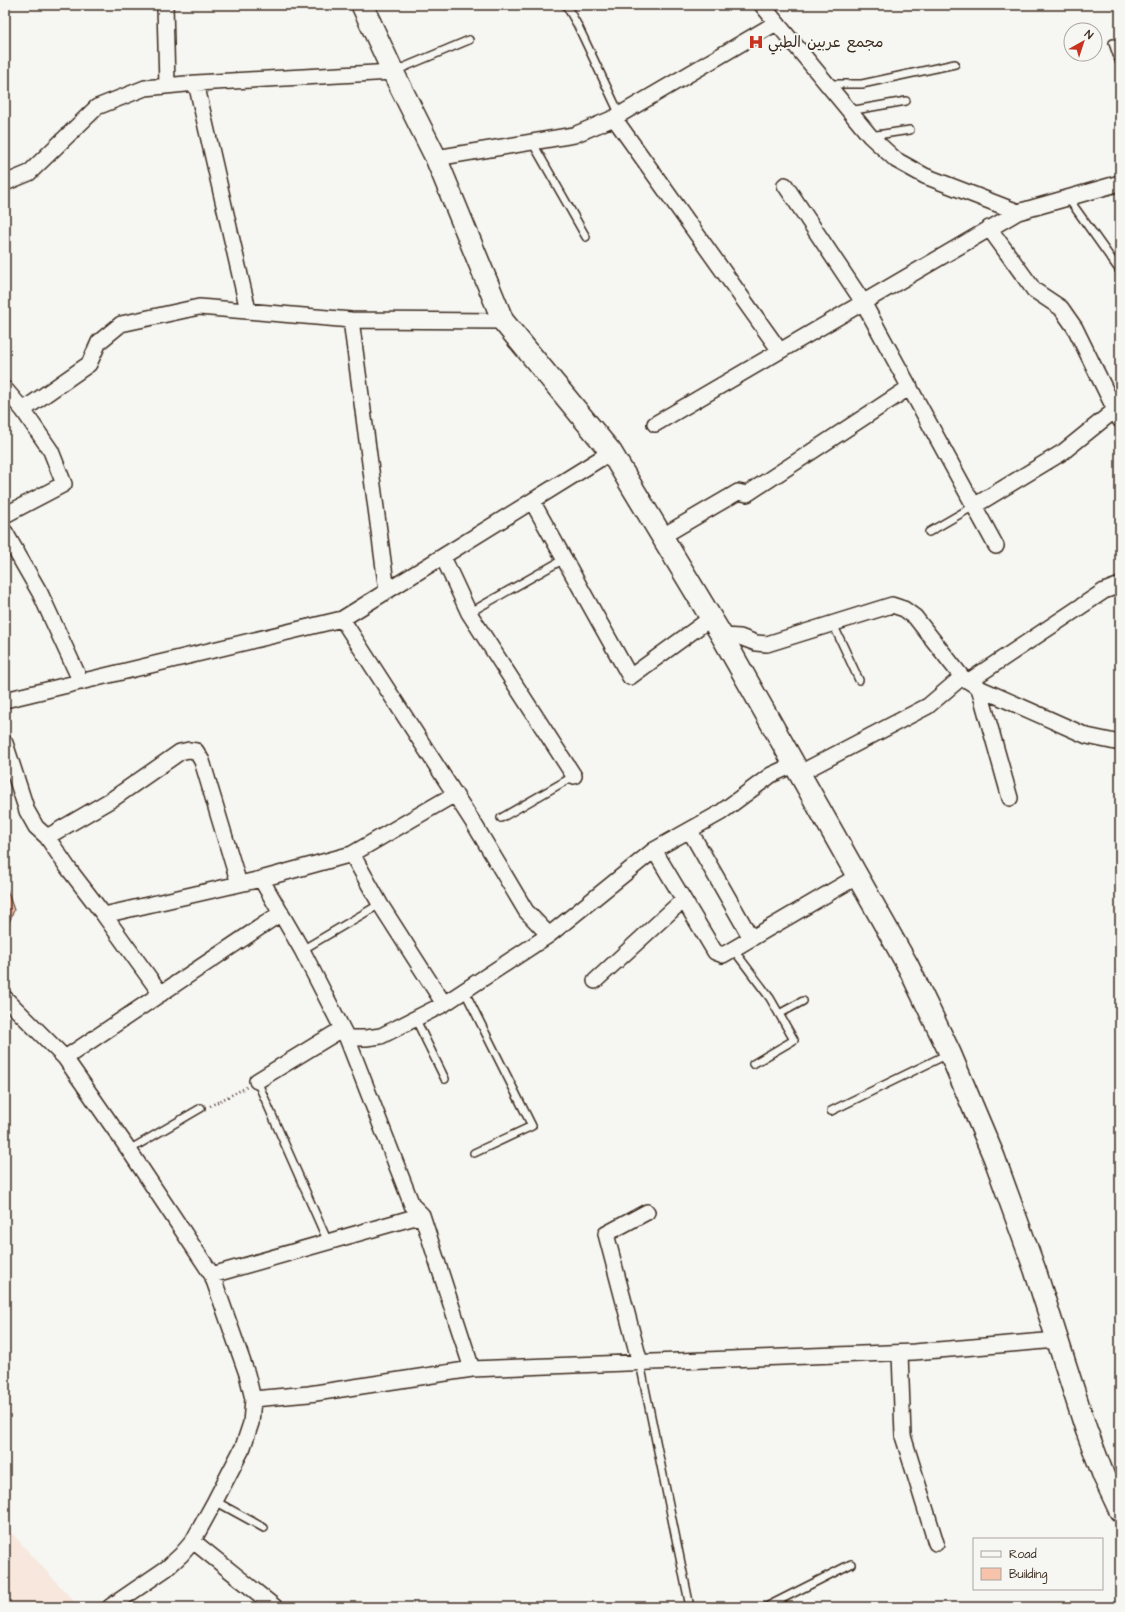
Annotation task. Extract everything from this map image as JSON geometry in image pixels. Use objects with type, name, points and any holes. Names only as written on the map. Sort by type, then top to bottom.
[{"type":"main road","points":[[362,5],[393,72],[436,158],[503,321],[611,452],[722,636],[908,966],[950,1053],[994,1157],[1035,1270],[1057,1340],[1112,1478],[1120,1510]]},
{"type":"street","points":[[165,5],[168,86]]},
{"type":"street","points":[[762,5],[870,136],[896,160],[925,176],[1018,212]]},
{"type":"street","points":[[436,158],[574,135],[618,117],[776,23]]},
{"type":"street","points":[[5,183],[29,173],[97,107],[145,88],[196,83],[393,72]]},
{"type":"street","points":[[196,83],[248,310]]},
{"type":"street","points":[[618,117],[780,352]]},
{"type":"street","points":[[655,424],[1018,212],[1120,183]]},
{"type":"street","points":[[785,185],[863,302],[996,546]]},
{"type":"street","points":[[974,506],[1063,452],[1117,415],[1075,328],[1061,308],[1034,290],[989,228]]},
{"type":"street","points":[[24,410],[89,364],[99,342],[121,324],[199,307],[351,320],[503,321]]},
{"type":"street","points":[[351,320],[387,591]]},
{"type":"street","points":[[662,537],[738,492],[747,494],[910,387]]},
{"type":"street","points":[[5,389],[24,410],[51,451],[64,484],[5,515]]},
{"type":"street","points":[[5,700],[342,619],[611,452]]},
{"type":"street","points":[[532,501],[630,677],[711,618]]},
{"type":"street","points":[[5,532],[40,593],[81,682]]},
{"type":"street","points":[[443,557],[468,613],[574,776]]},
{"type":"street","points":[[257,1081],[344,1034],[366,1038],[381,1036],[444,1004],[549,934],[654,850],[720,813],[771,775],[797,769],[928,706],[970,682],[1104,591],[1120,585]]},
{"type":"street","points":[[722,636],[740,637],[756,643],[767,644],[892,605],[904,609],[915,617],[970,682],[1010,798]]},
{"type":"street","points":[[342,619],[455,794],[526,911],[549,934]]},
{"type":"street","points":[[970,682],[1087,736],[1120,743]]},
{"type":"street","points":[[5,743],[26,811],[36,828],[47,837],[68,868],[161,994]]},
{"type":"street","points":[[47,837],[114,798],[180,752],[189,750],[196,751],[202,761],[239,884]]},
{"type":"street","points":[[104,915],[260,879],[352,854],[455,794]]},
{"type":"street","points":[[690,831],[751,938]]},
{"type":"street","points":[[654,850],[715,952],[723,955],[858,876]]},
{"type":"street","points":[[352,854],[380,904],[444,1004]]},
{"type":"street","points":[[260,879],[302,950],[344,1034],[412,1205],[422,1215],[472,1369]]},
{"type":"street","points":[[595,981],[684,900]]},
{"type":"street","points":[[65,1058],[281,913]]},
{"type":"street","points":[[5,998],[65,1058],[129,1150],[212,1275],[247,1374],[253,1399],[251,1423],[242,1448],[215,1502],[193,1541],[167,1568],[110,1607]]},
{"type":"street","points":[[640,1363],[606,1234],[647,1212]]},
{"type":"street","points":[[212,1275],[422,1215]]},
{"type":"street","points":[[253,1399],[308,1394],[472,1369],[900,1352],[1057,1340]]},
{"type":"street","points":[[900,1352],[903,1436],[936,1543]]},
{"type":"street","points":[[193,1541],[275,1607]]},
{"type":"lane","points":[[566,5],[578,26],[618,117]]},
{"type":"lane","points":[[393,72],[469,40]]},
{"type":"lane","points":[[1113,43],[1120,63]]},
{"type":"lane","points":[[827,84],[862,84],[955,64]]},
{"type":"lane","points":[[849,111],[906,102]]},
{"type":"lane","points":[[870,136],[910,130]]},
{"type":"lane","points":[[532,142],[586,237]]},
{"type":"lane","points":[[1068,198],[1120,271]]},
{"type":"lane","points":[[929,532],[974,506]]},
{"type":"lane","points":[[468,613],[564,559]]},
{"type":"lane","points":[[832,624],[859,680]]},
{"type":"lane","points":[[501,818],[574,776]]},
{"type":"lane","points":[[302,950],[380,904]]},
{"type":"lane","points":[[733,949],[770,998],[794,1040],[753,1064]]},
{"type":"lane","points":[[464,990],[532,1126],[474,1153]]},
{"type":"lane","points":[[779,1014],[804,1001]]},
{"type":"lane","points":[[415,1018],[445,1079]]},
{"type":"lane","points":[[831,1111],[950,1053]]},
{"type":"lane","points":[[257,1081],[328,1242]]},
{"type":"lane","points":[[129,1150],[201,1108]]},
{"type":"lane","points":[[640,1363],[690,1607]]},
{"type":"lane","points":[[215,1502],[264,1528]]},
{"type":"lane","points":[[766,1607],[850,1564]]},
{"type":"path","points":[[201,1108],[205,1109],[257,1081]]},
{"type":"shaded area","points":[[5,1526],[79,1607],[5,1607]]},
{"type":"building","points":[[5,884],[14,910],[5,933]]},
{"type":"place","name":"مجمع عربين الطبي","points":[[756,42]]}]
